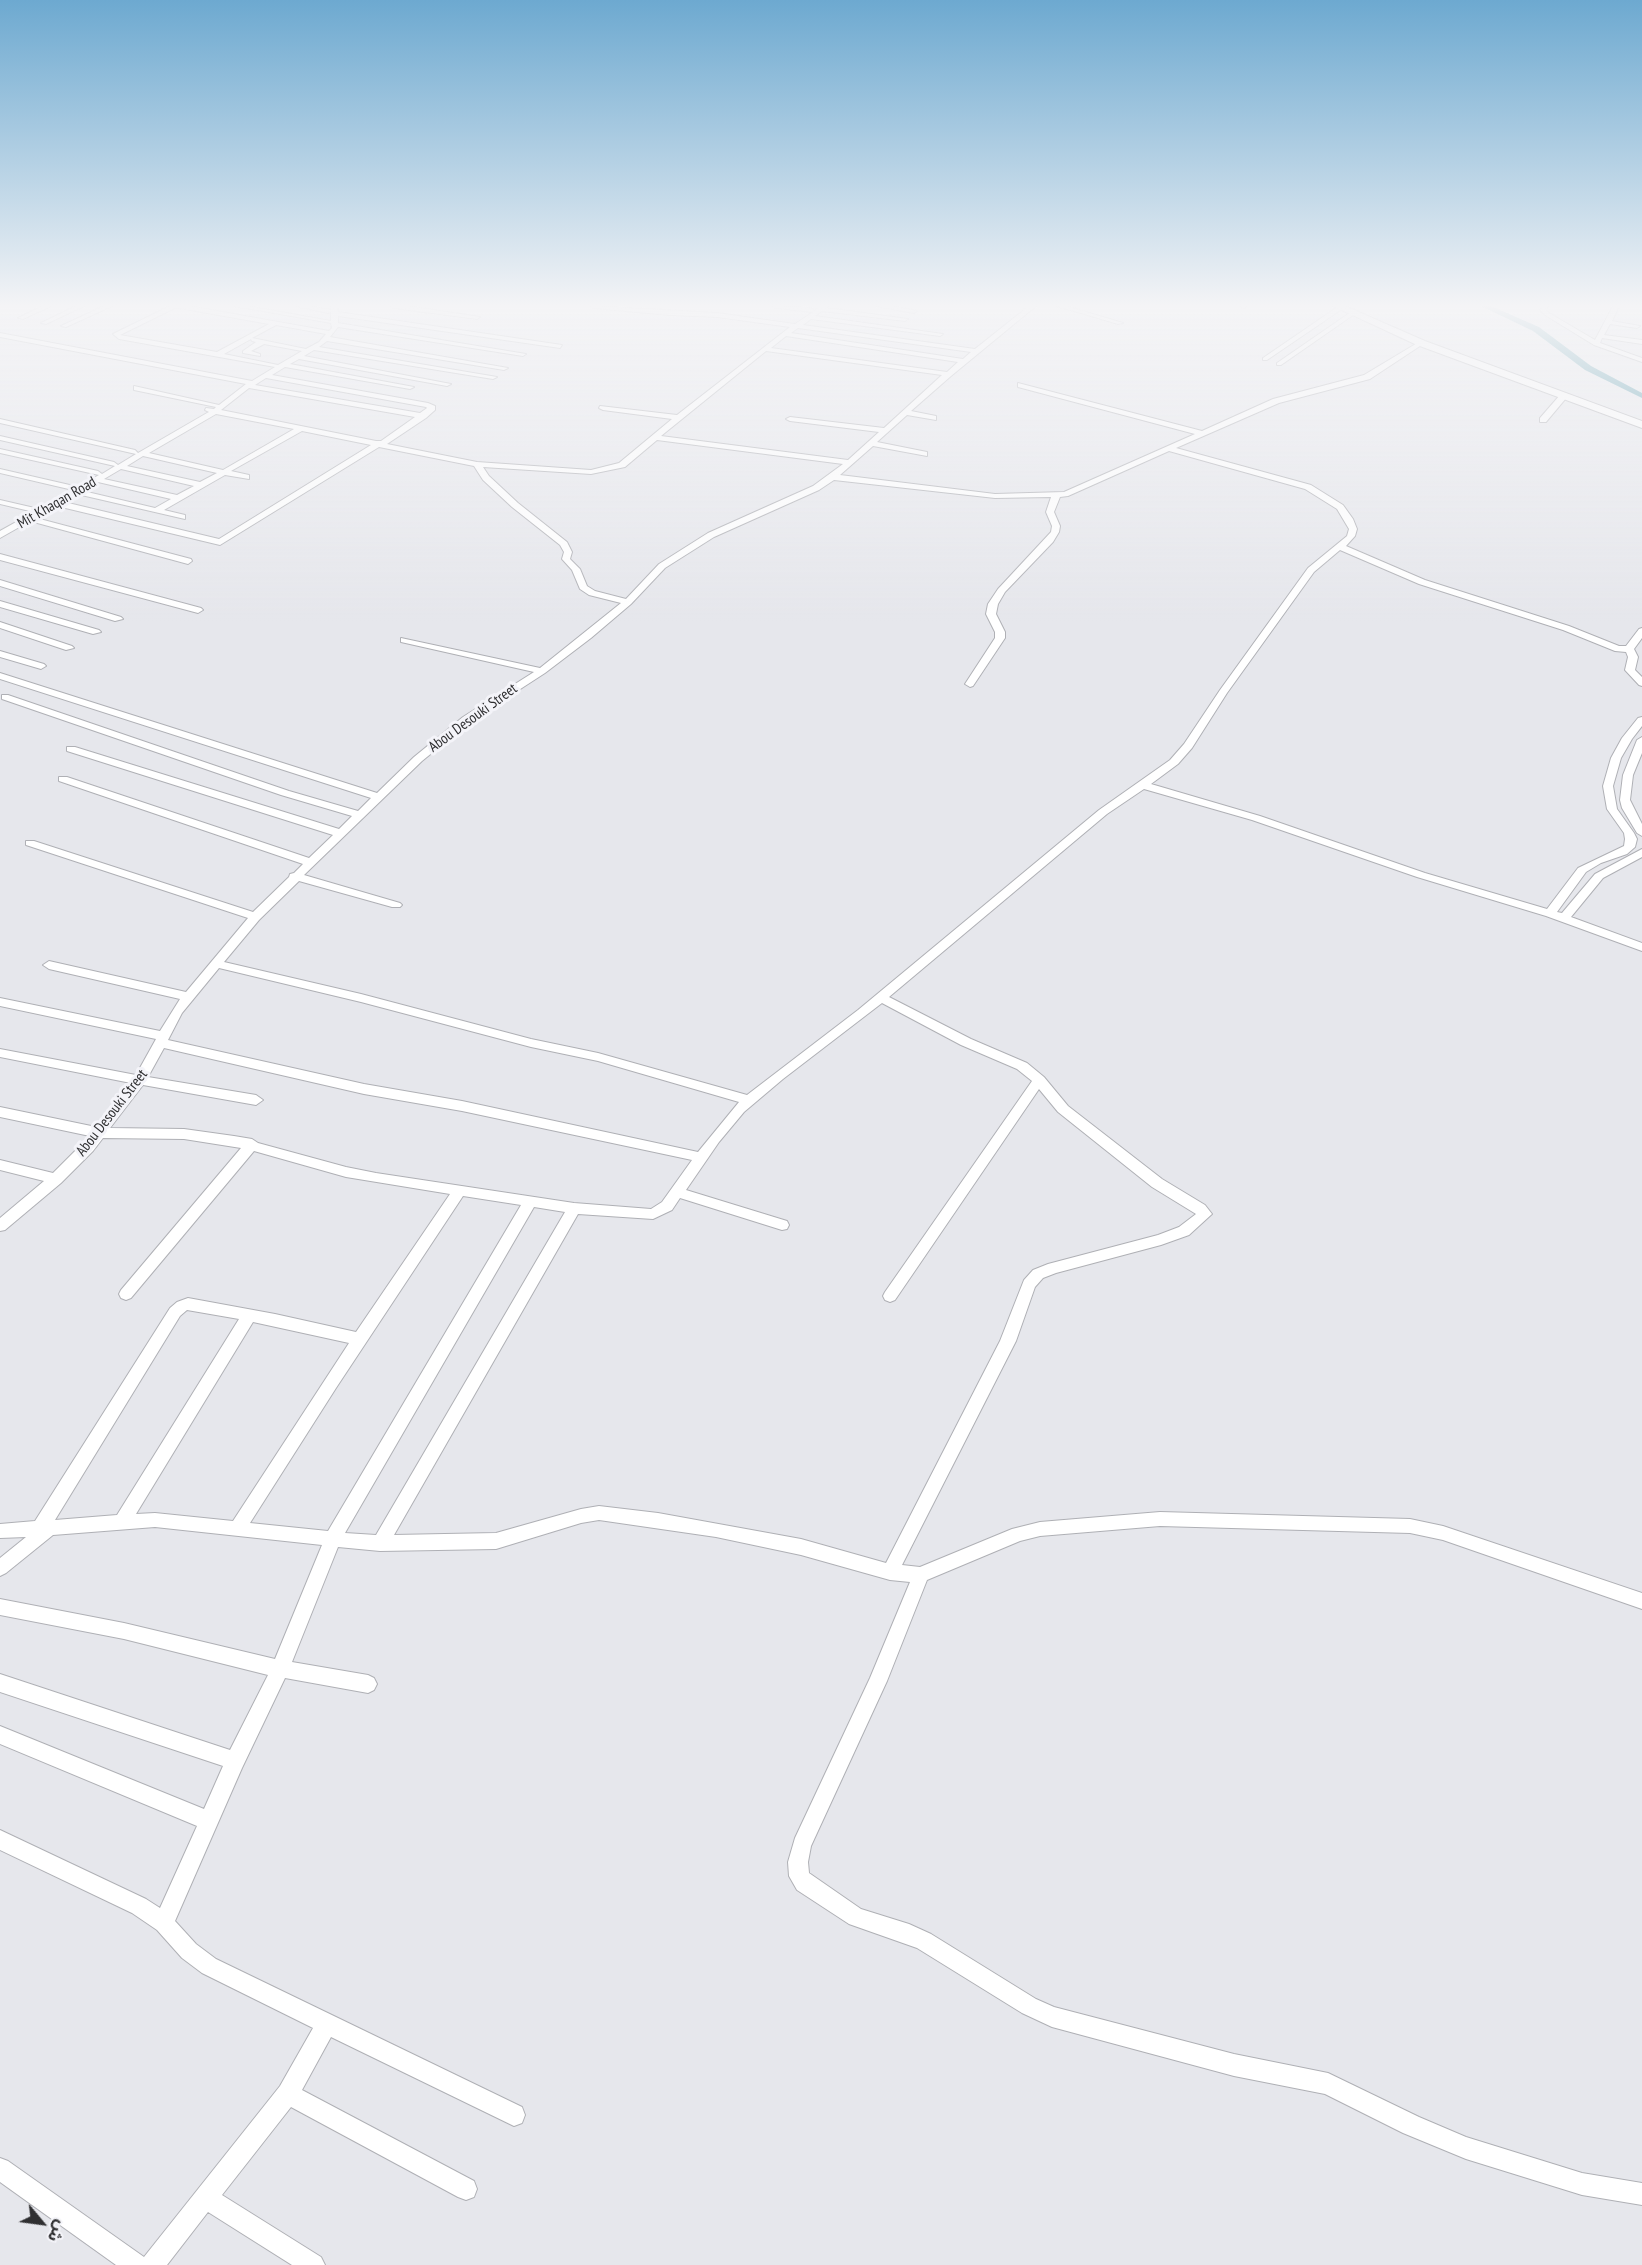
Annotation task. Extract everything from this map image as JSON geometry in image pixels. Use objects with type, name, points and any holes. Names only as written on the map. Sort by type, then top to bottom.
[{"type":"main road","points":[[1604,412],[1642,425]]},
{"type":"street","name":"Mit Khaqan Road","points":[[0,535],[207,412]]},
{"type":"street","points":[[229,412],[477,464],[519,469],[603,471],[629,461],[683,412]]},
{"type":"street","points":[[400,412],[423,416]]},
{"type":"street","points":[[57,503],[212,542],[221,542],[428,412]]},
{"type":"street","points":[[633,412],[676,417]]},
{"type":"street","points":[[905,412],[933,418]]},
{"type":"street","name":"Abou Desouki Street","points":[[0,1226],[57,1179],[100,1133],[140,1080],[161,1039],[188,997],[218,964],[255,916],[339,833],[447,734],[542,671],[628,602],[662,566],[741,520],[816,488],[833,477],[905,412]]},
{"type":"street","points":[[1119,412],[1201,433]]},
{"type":"street","points":[[833,477],[995,496],[1056,495],[1073,491],[1251,412]]},
{"type":"street","points":[[1543,420],[1550,412]]},
{"type":"street","points":[[790,419],[884,430]]},
{"type":"street","points":[[0,421],[246,477]]},
{"type":"street","points":[[156,511],[302,428]]},
{"type":"street","points":[[654,437],[848,462]]},
{"type":"street","points":[[0,438],[201,485]]},
{"type":"street","points":[[871,443],[924,454]]},
{"type":"street","points":[[0,1112],[100,1133],[184,1134],[252,1144],[346,1172],[530,1202],[653,1214],[667,1206],[714,1138],[749,1100],[862,1013],[1103,812],[1174,762],[1188,746],[1223,692],[1311,570],[1338,546],[1346,543],[1351,536],[1353,529],[1340,507],[1308,487],[1168,448]]},
{"type":"street","points":[[0,451],[178,498]]},
{"type":"street","points":[[477,464],[486,478],[564,544],[568,552],[566,559],[576,569],[583,588],[592,593],[628,602]]},
{"type":"street","points":[[0,471],[182,517]]},
{"type":"street","name":"Mit Khaqan Road","points":[[0,529],[57,503],[74,490]]},
{"type":"street","points":[[970,684],[1000,638],[1000,632],[991,615],[993,604],[1001,591],[1044,547],[1054,532],[1056,526],[1050,512],[1056,495]]},
{"type":"street","points":[[0,502],[188,561]]},
{"type":"street","points":[[1338,546],[1422,582],[1566,628],[1618,649],[1629,649]]},
{"type":"street","points":[[0,557],[198,610]]},
{"type":"street","points":[[0,583],[118,619]]},
{"type":"street","points":[[0,604],[96,632]]},
{"type":"street","points":[[0,625],[69,648]]},
{"type":"street","points":[[1629,649],[1642,631]]},
{"type":"street","points":[[404,640],[542,671]]},
{"type":"street","points":[[1629,649],[1633,657],[1630,670],[1642,683]]},
{"type":"street","points":[[0,654],[40,666]]},
{"type":"street","points":[[1642,656],[1639,665],[1642,673]]},
{"type":"street","points":[[0,676],[378,797]]},
{"type":"street","points":[[3,699],[29,685]]},
{"type":"street","points":[[3,699],[266,787],[359,815]]},
{"type":"street","points":[[1550,913],[1582,870],[1597,861],[1623,852],[1629,847],[1631,839],[1629,833],[1612,809],[1608,786],[1616,758],[1627,738],[1642,720]]},
{"type":"street","points":[[1642,741],[1628,775],[1625,800],[1627,808],[1642,833]]},
{"type":"street","points":[[71,749],[339,833]]},
{"type":"street","points":[[63,778],[309,862]]},
{"type":"street","points":[[1143,785],[1256,818],[1421,875],[1550,913],[1642,947]]},
{"type":"street","points":[[30,843],[255,916]]},
{"type":"street","points":[[1564,918],[1599,876],[1642,852]]},
{"type":"street","points":[[294,876],[396,905]]},
{"type":"street","points":[[218,964],[598,1058],[749,1100]]},
{"type":"street","points":[[49,965],[188,997]]},
{"type":"street","points":[[880,997],[966,1042],[1022,1066],[1039,1080],[1063,1109],[1157,1183],[1205,1214],[1184,1231],[1161,1240],[1053,1268],[1038,1274],[1029,1284],[1008,1341],[890,1572]]},
{"type":"street","points":[[0,1002],[364,1089],[462,1106],[700,1158]]},
{"type":"street","points":[[0,1053],[256,1100]]},
{"type":"street","points":[[890,1296],[1039,1080]]},
{"type":"street","points":[[126,1294],[252,1144]]},
{"type":"street","points":[[0,1165],[57,1179]]},
{"type":"street","points":[[238,1527],[359,1339],[460,1190]]},
{"type":"street","points":[[677,1192],[782,1225]]},
{"type":"street","points":[[164,1923],[235,1761],[280,1669],[333,1538],[530,1202]]},
{"type":"street","points":[[380,1543],[574,1208]]},
{"type":"street","points":[[0,1568],[45,1528],[178,1308],[188,1305],[359,1339]]},
{"type":"street","points":[[122,1522],[249,1316]]},
{"type":"street","points":[[0,1531],[155,1520],[380,1543],[496,1541],[581,1516],[611,1514],[681,1524],[801,1547],[890,1572],[921,1575],[1018,1534],[1040,1529],[1160,1519],[1319,1522],[1425,1528],[1461,1538],[1642,1601]]},
{"type":"street","points":[[921,1575],[878,1681],[802,1845],[798,1862],[799,1876],[804,1883],[856,1917],[924,1941],[1029,2006],[1052,2017],[1234,2066],[1328,2084],[1411,2125],[1466,2148],[1582,2184],[1642,2194]]},
{"type":"street","points":[[0,1607],[123,1631],[280,1669],[368,1684]]},
{"type":"street","points":[[0,1683],[235,1761]]},
{"type":"street","points":[[0,1735],[209,1821]]},
{"type":"street","points":[[0,1840],[131,1902],[164,1923],[189,1951],[209,1965],[326,2025],[514,2115]]},
{"type":"street","points":[[152,2265],[288,2094],[326,2025]]},
{"type":"street","points":[[288,2094],[466,2189]]},
{"type":"street","points":[[0,2169],[136,2265]]},
{"type":"street","points":[[206,2198],[313,2265]]}]
